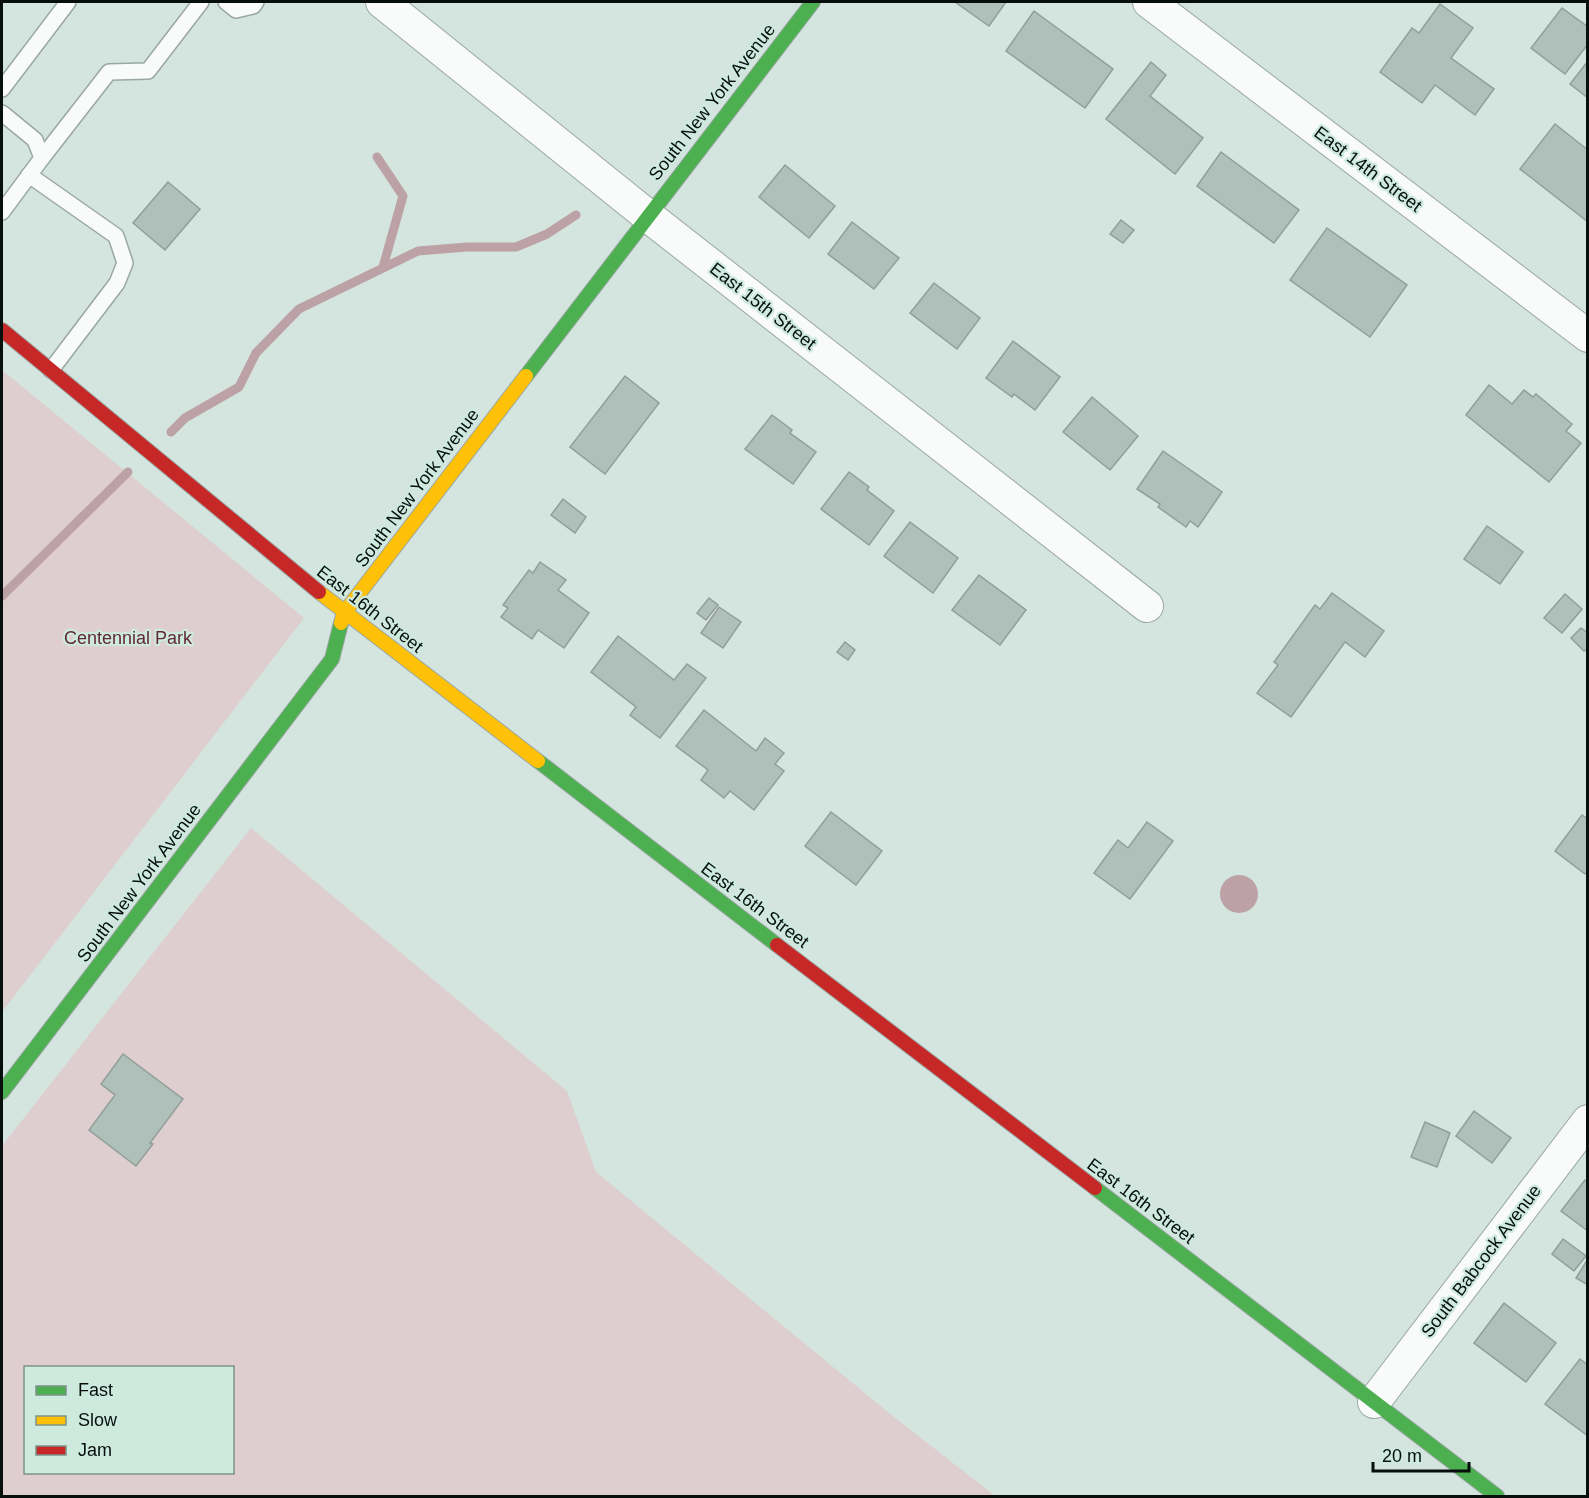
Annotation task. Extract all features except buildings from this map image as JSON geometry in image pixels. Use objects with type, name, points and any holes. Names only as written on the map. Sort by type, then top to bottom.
[{"type":"street","name":"East 15th Street","points":[[382,2],[648,216],[1147,606]]},
{"type":"street","name":"South New York Avenue","points":[[2,1092],[332,659],[344,613],[813,2]]},
{"type":"street","name":"East 14th Street","points":[[1149,2],[1587,336]]},
{"type":"street","name":"East 16th Street","points":[[2,330],[344,613],[1497,1497]]},
{"type":"street","name":"South Babcock Avenue","points":[[1374,1402],[1587,1121]]},
{"type":"lane","points":[[2,89],[68,2]]},
{"type":"lane","points":[[2,212],[109,72],[148,71],[201,2]]},
{"type":"lane","points":[[226,2],[236,10],[253,6],[256,2]]},
{"type":"lane","points":[[2,113],[35,140],[42,158]]},
{"type":"lane","points":[[29,176],[116,236],[125,263],[117,283],[51,370]]},
{"type":"green space","name":"Centennial Park","points":[[2,370],[304,618],[2,1012]]},
{"type":"green space","points":[[251,828],[567,1091],[596,1172],[889,1413],[995,1496],[2,1496],[2,1146]]},
{"type":"shaded area","points":[[1239,875],[1253,880],[1258,894],[1253,908],[1239,913],[1225,908],[1220,894],[1225,880]]},
{"type":"waterway","points":[[377,157],[403,196],[383,267]]},
{"type":"waterway","points":[[171,432],[185,418],[239,387],[256,353],[299,309],[418,251],[467,247],[516,247],[547,234],[576,215]]},
{"type":"waterway","points":[[2,596],[128,472]]},
{"type":"traffic: fast","points":[[526,376],[813,2]]},
{"type":"traffic: fast","points":[[2,1092],[332,659],[341,623]]},
{"type":"traffic: fast","points":[[538,761],[777,945]]},
{"type":"traffic: fast","points":[[1095,1188],[1497,1496]]},
{"type":"traffic: slow","points":[[341,623],[344,613],[526,376]]},
{"type":"traffic: slow","points":[[319,592],[538,761]]},
{"type":"traffic: jam","points":[[2,330],[319,592]]},
{"type":"traffic: jam","points":[[777,945],[1095,1188]]}]
